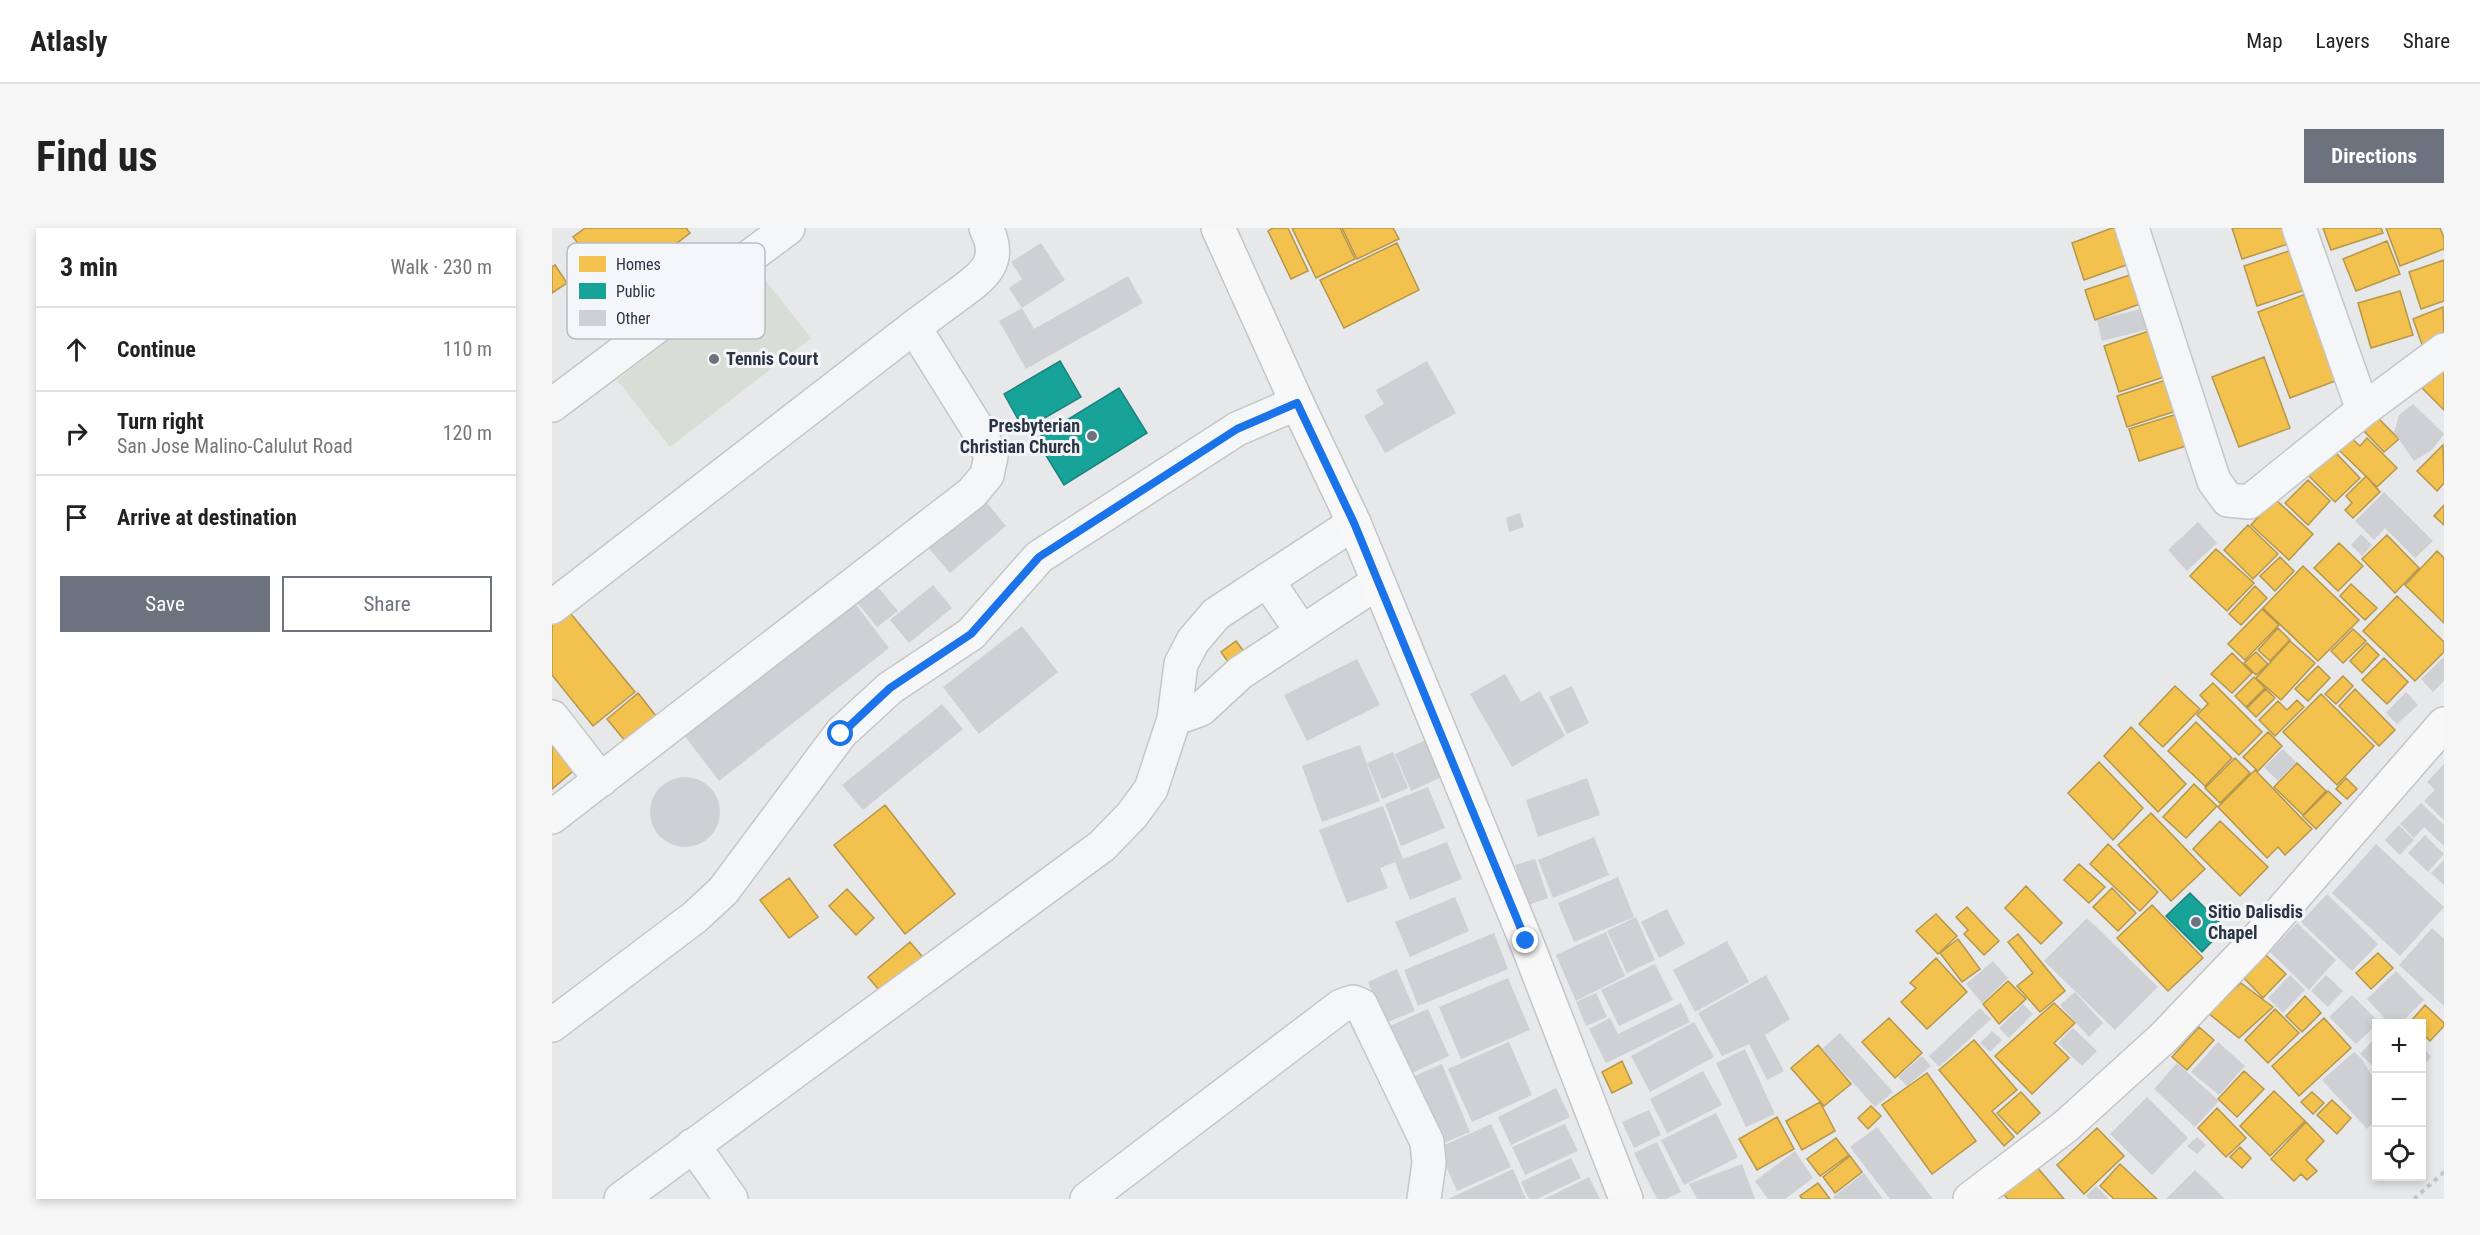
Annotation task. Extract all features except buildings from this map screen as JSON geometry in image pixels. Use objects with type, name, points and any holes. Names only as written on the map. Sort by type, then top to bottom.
[{"type":"main road","points":[[1218,228],[1354,523],[1526,941],[1626,1199]]},
{"type":"main road","points":[[1970,1199],[2067,1126],[2163,1038],[2253,944],[2444,724]]},
{"type":"street","points":[[765,245],[788,228]]},
{"type":"street","points":[[552,606],[914,327],[984,276],[992,259],[992,240],[986,228]]},
{"type":"street","points":[[2133,228],[2214,481],[2228,500],[2249,502],[2363,410],[2444,350]]},
{"type":"street","points":[[2299,228],[2363,410]]},
{"type":"street","points":[[552,817],[972,493],[987,475],[991,456],[979,431],[914,327]]},
{"type":"street","points":[[552,405],[640,339]]},
{"type":"street","points":[[552,1025],[694,917],[723,891],[841,734],[890,688],[971,634],[1039,557],[1237,429],[1297,403]]},
{"type":"street","points":[[621,1199],[1102,846],[1132,815],[1151,789],[1174,719],[1181,664],[1193,641],[1216,614],[1354,523]]},
{"type":"street","points":[[1267,580],[1302,632]]},
{"type":"street","points":[[1174,719],[1202,709],[1240,672],[1378,582]]},
{"type":"street","points":[[552,717],[601,780]]},
{"type":"street","points":[[1087,1199],[1341,1006],[1353,1002],[1361,1005],[1426,1142],[1429,1163],[1424,1199]]},
{"type":"street","points":[[693,1145],[731,1199]]},
{"type":"path","points":[[2414,1199],[2444,1172]]},
{"type":"shaded area","name":"Tennis Court","points":[[765,280],[811,338],[670,447],[617,380],[670,339],[765,339]]},
{"type":"place","name":"Tennis Court","points":[[714,359]]},
{"type":"place","name":"Presbyterian Christian Church","points":[[1092,436]]},
{"type":"place","name":"Sitio Dalisdis Chapel","points":[[2196,922]]},
{"type":"route","points":[[841,734],[890,688],[971,634],[1039,557],[1237,429],[1297,403],[1354,523],[1526,941]]}]
